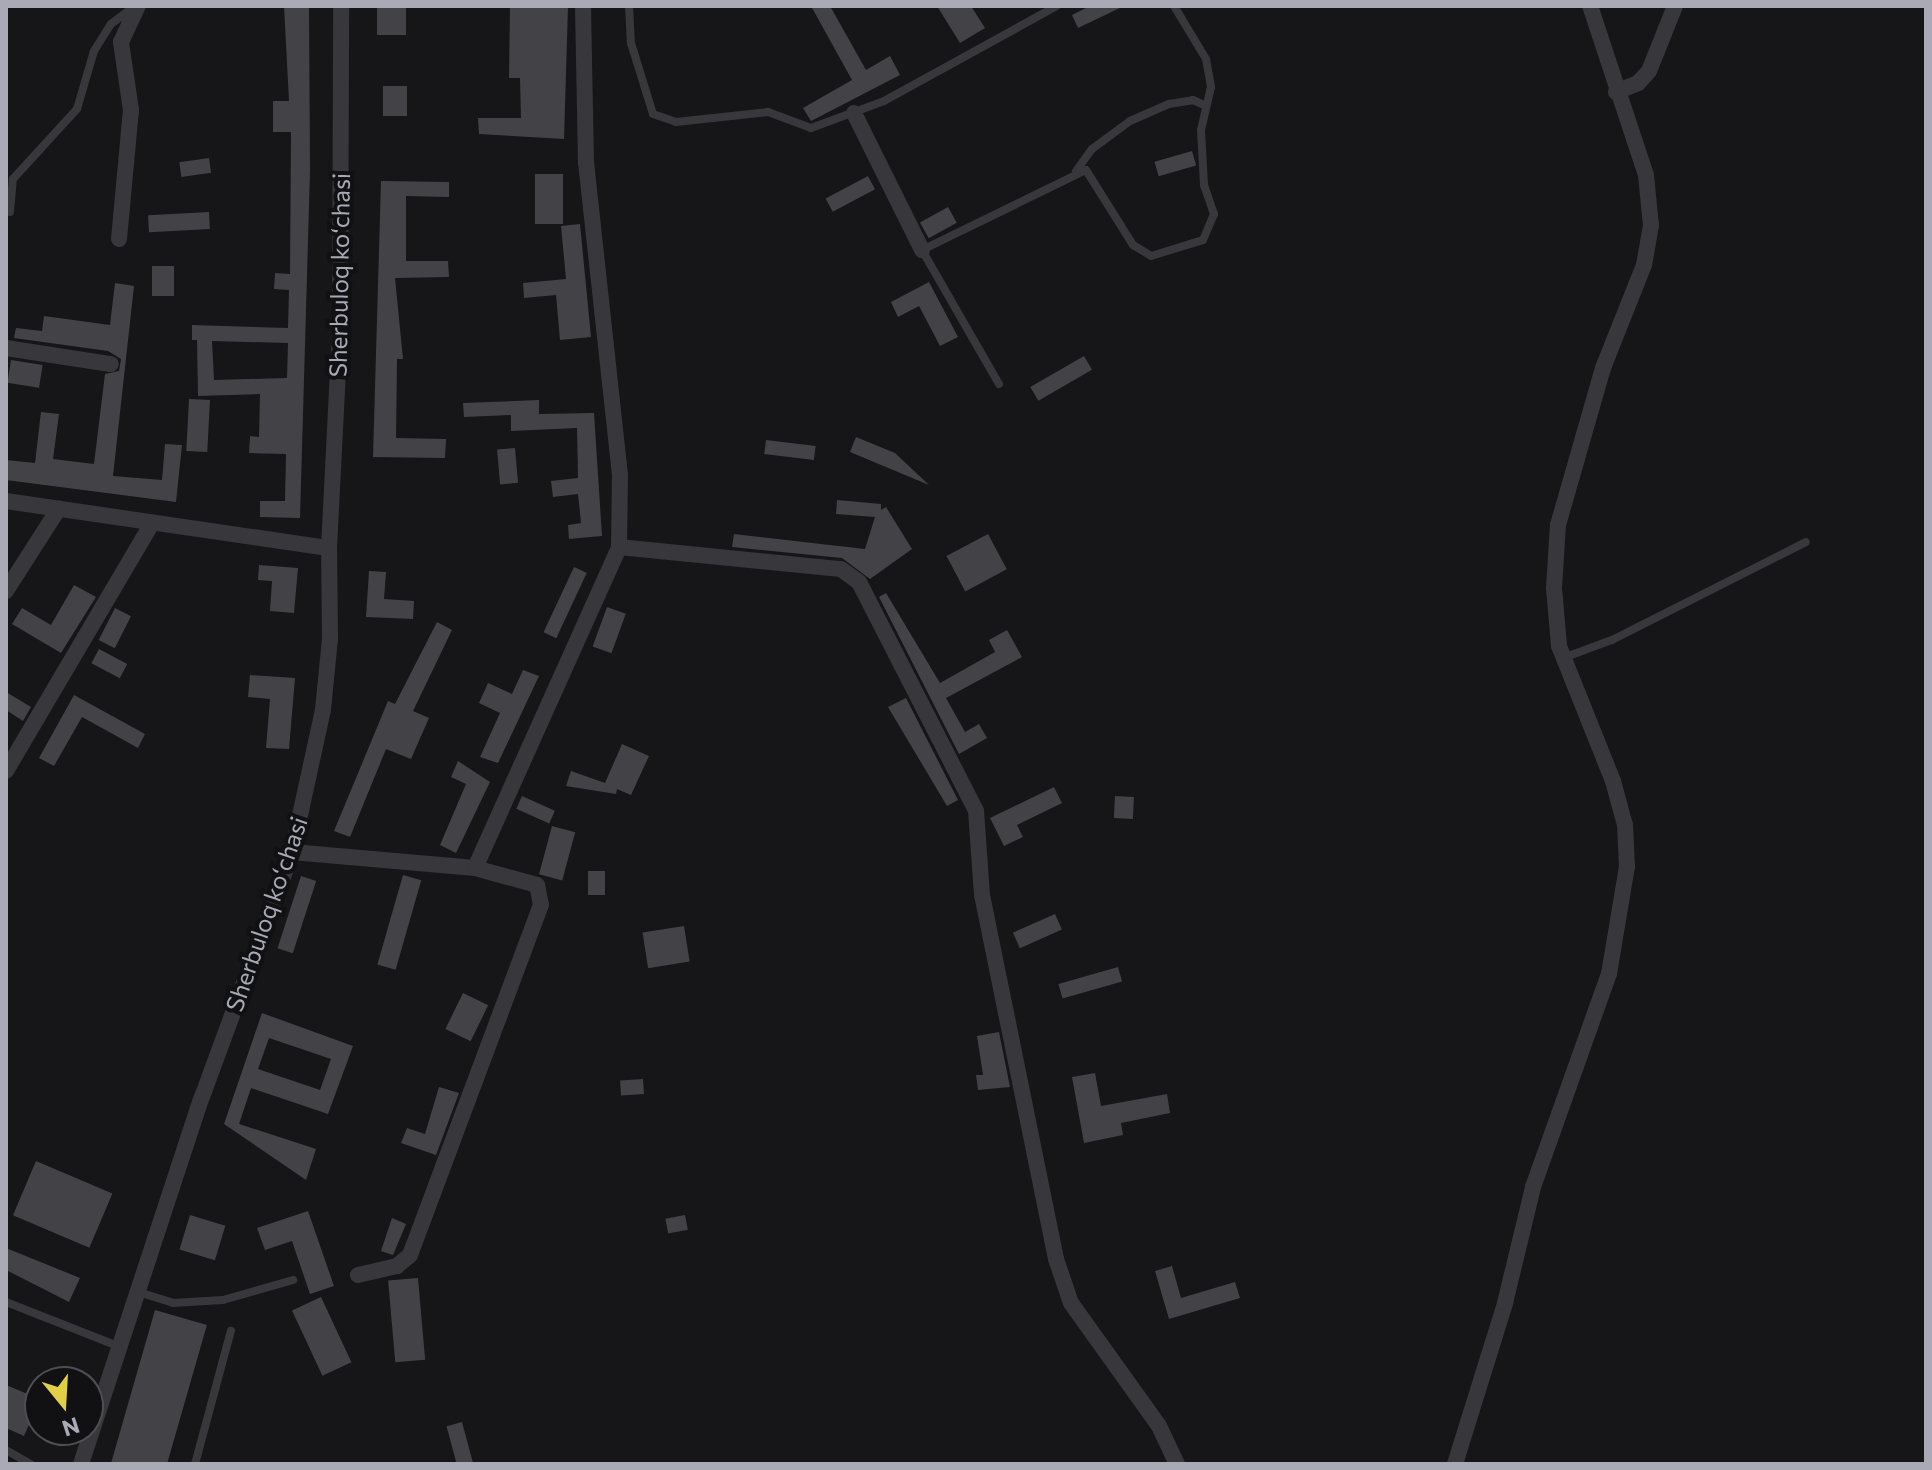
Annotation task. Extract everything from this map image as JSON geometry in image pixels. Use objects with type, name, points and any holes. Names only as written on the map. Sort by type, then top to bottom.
[{"type":"street","points":[[119,239],[131,110],[121,42],[137,6]]},
{"type":"street","name":"Sherbuloq koʻchasi","points":[[81,1464],[202,1097],[292,852],[323,710],[330,639],[329,548],[340,334],[341,6]]},
{"type":"street","points":[[475,868],[619,547],[620,475],[586,163],[583,6]]},
{"type":"street","points":[[1455,1464],[1508,1292],[1530,1195],[1609,974],[1620,920],[1625,825],[1606,762],[1562,659],[1554,588],[1558,525],[1603,368],[1649,247],[1646,175],[1590,6]]},
{"type":"street","points":[[1616,92],[1638,83],[1649,71],[1675,6]]},
{"type":"street","points":[[854,113],[922,250]]},
{"type":"street","points":[[6,348],[111,364]]},
{"type":"street","points":[[6,501],[151,525],[329,548]]},
{"type":"street","points":[[6,591],[59,508]]},
{"type":"street","points":[[6,771],[151,525]]},
{"type":"street","points":[[619,547],[841,569],[859,582],[976,811],[982,895],[1056,1259],[1071,1303],[1159,1426],[1177,1464]]},
{"type":"street","points":[[292,852],[475,868],[537,885],[541,905],[410,1255],[397,1266],[358,1275]]},
{"type":"lane","points":[[10,212],[13,179],[77,109],[94,51],[111,24],[137,6]]},
{"type":"lane","points":[[629,6],[631,43],[653,114],[676,122],[768,112],[811,128],[854,113],[1057,6]]},
{"type":"lane","points":[[999,384],[922,250],[1076,171],[1086,170],[1133,245],[1151,256],[1203,240],[1214,214],[1204,185],[1206,106],[1211,87],[1206,59],[1174,6]]},
{"type":"lane","points":[[1076,171],[1092,149],[1130,121],[1169,104],[1193,100],[1206,106]]},
{"type":"lane","points":[[1562,659],[1612,640],[1806,542]]},
{"type":"lane","points":[[138,1292],[173,1303],[223,1300],[293,1280]]},
{"type":"lane","points":[[6,1302],[120,1348]]},
{"type":"lane","points":[[195,1464],[231,1331]]},
{"type":"lane","points":[[6,1450],[30,1464]]},
{"type":"building","points":[[284,6],[309,6],[310,171],[300,518],[260,517],[260,501],[285,501],[286,454],[249,453],[250,436],[259,437],[260,394],[198,396],[197,340],[192,340],[192,325],[288,328],[289,290],[274,289],[275,273],[290,274],[291,132],[273,132],[273,101],[289,101]],"holes":[[[212,341],[288,343],[287,378],[214,380]]]},
{"type":"building","points":[[377,6],[406,6],[406,35],[377,35]]},
{"type":"building","points":[[510,6],[568,6],[564,139],[479,134],[478,118],[521,118],[520,78],[509,78]]},
{"type":"building","points":[[811,6],[830,6],[866,70],[890,56],[900,75],[811,121],[803,108],[852,80]]},
{"type":"building","points":[[937,6],[971,6],[985,28],[960,43]]},
{"type":"building","points":[[1090,6],[1124,6],[1078,28],[1072,15]]},
{"type":"building","points":[[383,86],[407,86],[407,116],[383,116]]},
{"type":"building","points":[[1192,151],[1196,165],[1159,176],[1155,162]]},
{"type":"building","points":[[209,158],[211,173],[181,177],[179,162]]},
{"type":"building","points":[[535,174],[563,174],[563,224],[535,224]]},
{"type":"building","points":[[868,176],[875,189],[833,212],[826,199]]},
{"type":"building","points":[[381,181],[449,182],[449,197],[406,196],[406,261],[448,261],[449,277],[395,278],[403,359],[397,359],[396,438],[446,439],[445,458],[373,457]]},
{"type":"building","points":[[948,207],[957,223],[929,238],[920,223]]},
{"type":"building","points":[[209,212],[210,229],[149,232],[148,215]]},
{"type":"building","points":[[580,224],[591,337],[560,340],[556,295],[524,298],[523,283],[566,279],[561,226]]},
{"type":"building","points":[[152,266],[174,266],[174,296],[152,296]]},
{"type":"building","points":[[929,282],[958,337],[940,346],[919,306],[898,317],[891,302]]},
{"type":"building","points":[[115,283],[134,286],[113,476],[162,480],[165,444],[182,445],[176,502],[6,480],[6,460],[35,463],[41,412],[59,414],[53,459],[94,464],[105,374],[119,371],[121,359],[108,351],[14,338],[16,328],[42,331],[44,316],[110,325]]},
{"type":"building","points":[[1084,356],[1092,370],[1038,401],[1030,387]]},
{"type":"building","points":[[11,360],[43,365],[39,388],[7,383]]},
{"type":"building","points":[[189,399],[210,400],[207,452],[186,451]]},
{"type":"building","points":[[539,400],[539,414],[594,413],[602,536],[569,539],[568,525],[581,523],[578,494],[553,497],[551,481],[578,478],[577,428],[511,431],[511,415],[464,417],[463,403]]},
{"type":"building","points":[[856,437],[895,453],[929,485],[850,452]]},
{"type":"building","points":[[766,440],[816,446],[814,460],[764,454]]},
{"type":"building","points":[[515,448],[518,483],[500,484],[497,450]]},
{"type":"building","points":[[837,500],[881,504],[881,510],[886,507],[912,549],[870,579],[842,558],[732,547],[734,534],[865,549],[875,517],[836,514]]},
{"type":"building","points":[[988,534],[1007,569],[965,591],[947,556]]},
{"type":"building","points":[[259,565],[298,568],[294,613],[270,611],[272,581],[258,580]]},
{"type":"building","points":[[574,567],[587,573],[556,638],[544,632]]},
{"type":"building","points":[[369,571],[386,572],[384,599],[414,601],[413,619],[366,617]]},
{"type":"building","points":[[74,585],[96,597],[61,653],[12,624],[22,608],[51,625]]},
{"type":"building","points":[[886,593],[940,683],[995,652],[989,640],[1007,630],[1022,657],[946,698],[965,732],[979,724],[987,738],[959,754],[879,597]]},
{"type":"building","points":[[607,607],[626,614],[611,653],[593,646]]},
{"type":"building","points":[[115,608],[131,616],[115,648],[99,640]]},
{"type":"building","points":[[437,622],[452,630],[413,711],[429,718],[411,759],[386,749],[350,837],[334,831],[388,701],[395,704]]},
{"type":"building","points":[[99,649],[127,664],[120,678],[91,663]]},
{"type":"building","points":[[523,670],[539,676],[498,763],[480,757],[500,713],[479,703],[488,683],[512,694]]},
{"type":"building","points":[[250,675],[295,678],[289,749],[266,748],[270,699],[248,697]]},
{"type":"building","points":[[6,692],[31,707],[23,721],[6,710]]},
{"type":"building","points":[[74,695],[145,734],[138,748],[82,717],[54,766],[39,758]]},
{"type":"building","points":[[906,698],[958,800],[947,806],[888,707]]},
{"type":"building","points":[[622,744],[649,756],[631,795],[617,789],[616,794],[566,786],[571,771],[605,783]]},
{"type":"building","points":[[458,761],[490,782],[456,853],[440,845],[466,784],[451,777]]},
{"type":"building","points":[[1054,787],[1062,803],[1017,825],[1023,837],[1004,846],[990,818]]},
{"type":"building","points":[[522,796],[555,811],[549,823],[516,809]]},
{"type":"building","points":[[1115,796],[1134,797],[1133,819],[1114,818]]},
{"type":"building","points":[[552,826],[575,832],[562,881],[539,874]]},
{"type":"building","points":[[588,871],[605,871],[605,895],[588,895]]},
{"type":"building","points":[[403,875],[421,880],[396,970],[377,964]]},
{"type":"building","points":[[301,876],[316,881],[293,953],[278,948]]},
{"type":"building","points":[[1055,914],[1062,930],[1020,948],[1013,933]]},
{"type":"building","points":[[684,926],[690,962],[648,968],[643,933]]},
{"type":"building","points":[[1118,967],[1122,981],[1063,999],[1058,984]]},
{"type":"building","points":[[463,993],[488,1005],[471,1041],[445,1029]]},
{"type":"building","points":[[262,1013],[353,1046],[328,1114],[251,1088],[239,1124],[316,1149],[306,1180],[224,1124]],"holes":[[[269,1038],[331,1059],[320,1090],[258,1069]]]},
{"type":"building","points":[[999,1032],[1010,1087],[978,1090],[976,1075],[983,1075],[977,1036]]},
{"type":"building","points":[[1095,1073],[1101,1106],[1167,1094],[1170,1113],[1121,1123],[1123,1135],[1084,1143],[1072,1077]]},
{"type":"building","points":[[643,1079],[644,1094],[621,1096],[620,1081]]},
{"type":"building","points":[[439,1087],[459,1093],[436,1155],[401,1143],[407,1128],[425,1134]]},
{"type":"building","points":[[36,1161],[112,1193],[89,1248],[13,1215]]},
{"type":"building","points":[[308,1211],[334,1286],[310,1294],[292,1241],[265,1250],[257,1228]]},
{"type":"building","points":[[190,1215],[225,1226],[215,1260],[179,1249]]},
{"type":"building","points":[[685,1215],[688,1230],[668,1234],[665,1219]]},
{"type":"building","points":[[392,1218],[406,1224],[393,1255],[381,1251]]},
{"type":"building","points":[[6,1248],[80,1278],[69,1302],[6,1270]]},
{"type":"building","points":[[1172,1266],[1181,1298],[1235,1282],[1240,1298],[1169,1319],[1155,1271]]},
{"type":"building","points":[[418,1278],[425,1360],[395,1362],[388,1281]]},
{"type":"building","points":[[321,1297],[351,1362],[322,1376],[292,1311]]},
{"type":"building","points":[[155,1310],[207,1325],[167,1464],[111,1464]]},
{"type":"building","points":[[6,1385],[24,1392],[24,1436],[6,1428]]},
{"type":"building","points":[[462,1422],[473,1464],[457,1464],[447,1426]]}]
